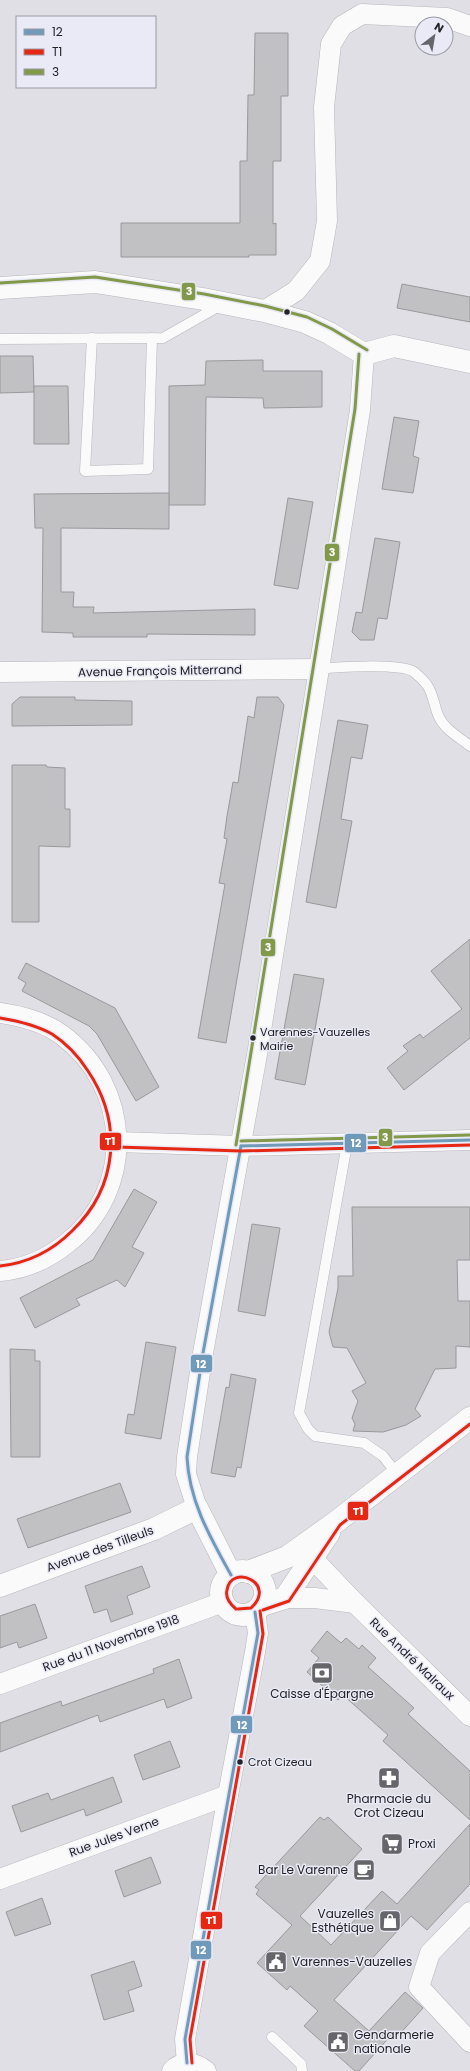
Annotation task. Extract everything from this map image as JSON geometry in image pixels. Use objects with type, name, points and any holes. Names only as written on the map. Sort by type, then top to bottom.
[{"type":"street","points":[[264,311],[296,291],[320,261],[327,221],[324,107],[331,44],[342,26],[362,14],[447,18],[470,26]]},
{"type":"street","points":[[0,288],[95,282],[264,311],[305,322],[330,333],[364,354],[394,346],[470,362]]},
{"type":"street","points":[[240,1573],[198,1508],[186,1474],[187,1457],[203,1353],[241,1146],[319,669],[360,410],[364,354]]},
{"type":"street","name":"Avenue François Mitterrand","points":[[0,672],[319,669]]},
{"type":"street","points":[[0,1013],[25,1017],[62,1035],[91,1064],[110,1100],[117,1127],[114,1172],[110,1187],[103,1201],[81,1233],[50,1256],[14,1270],[0,1271]]},
{"type":"street","points":[[117,1142],[241,1146],[470,1140]]},
{"type":"street","points":[[355,1603],[315,1598],[285,1598],[259,1608],[248,1615],[233,1613],[227,1609],[221,1595],[222,1587],[240,1573],[287,1556],[336,1522],[470,1418]]},
{"type":"street","name":"Avenue des Tilleuls","points":[[0,1586],[154,1529],[198,1508]]},
{"type":"street","points":[[285,1598],[336,1522]]},
{"type":"street","name":"Rue André Malraux","points":[[312,1558],[355,1603],[470,1716]]},
{"type":"street","points":[[206,2071],[194,2064],[180,2067],[255,1652],[258,1633],[259,1608],[265,1592],[264,1585],[255,1574],[240,1573]]},
{"type":"street","name":"Rue du 11 Novembre 1918","points":[[0,1684],[223,1602]]},
{"type":"street","name":"Rue Jules Verne","points":[[0,1879],[228,1795]]},
{"type":"street","points":[[470,1912],[430,1954],[419,1987],[470,2042]]},
{"type":"lane","points":[[0,339],[163,338],[224,303]]},
{"type":"lane","points":[[92,338],[85,471],[148,470],[152,338]]},
{"type":"lane","points":[[319,669],[349,667],[404,668],[414,672],[428,685],[434,699],[438,716],[446,728],[470,746]]},
{"type":"lane","points":[[347,1144],[299,1413],[308,1429],[315,1436],[364,1443],[383,1456],[397,1474]]},
{"type":"lane","points":[[272,2037],[301,2064],[302,2071]]},
{"type":"building","points":[[255,33],[288,33],[288,96],[281,96],[281,161],[273,161],[273,224],[276,223],[276,255],[249,255],[249,257],[121,257],[121,223],[240,223],[240,161],[247,161],[248,95],[254,95]]},
{"type":"building","points":[[402,284],[470,297],[470,322],[397,308]]},
{"type":"building","points":[[0,356],[33,356],[34,392],[0,393]]},
{"type":"building","points":[[263,360],[263,371],[322,371],[322,407],[264,408],[263,398],[206,397],[205,505],[169,505],[169,386],[205,385],[206,361]]},
{"type":"building","points":[[34,386],[68,386],[69,444],[34,444]]},
{"type":"building","points":[[394,417],[419,421],[413,456],[419,458],[413,493],[382,489]]},
{"type":"building","points":[[169,493],[169,529],[61,528],[61,592],[74,592],[73,607],[94,607],[93,613],[255,609],[255,635],[147,634],[147,637],[73,637],[73,633],[42,632],[43,528],[35,528],[34,494]]},
{"type":"building","points":[[288,498],[313,502],[298,589],[274,585]]},
{"type":"building","points":[[375,538],[400,542],[387,619],[378,618],[374,640],[360,640],[352,632],[356,612],[362,613]]},
{"type":"building","points":[[20,697],[75,697],[75,700],[132,701],[132,725],[12,726],[12,704]]},
{"type":"building","points":[[257,697],[278,697],[284,705],[226,1043],[198,1038],[225,884],[219,883],[227,839],[224,838],[227,816],[233,782],[238,783],[248,716],[254,718]]},
{"type":"building","points":[[338,720],[368,725],[362,759],[351,757],[341,819],[352,821],[336,908],[306,902]]},
{"type":"building","points":[[12,765],[46,765],[47,767],[65,768],[65,809],[70,809],[70,847],[39,846],[39,922],[12,922]]},
{"type":"building","points":[[470,939],[470,1038],[404,1090],[387,1068],[408,1051],[403,1046],[420,1034],[423,1038],[462,1009],[431,971]]},
{"type":"building","points":[[26,963],[115,1008],[159,1087],[136,1101],[97,1034],[89,1026],[22,991],[26,983],[18,978]]},
{"type":"building","points":[[294,974],[324,979],[305,1085],[275,1079]]},
{"type":"building","points":[[134,1189],[157,1202],[132,1247],[144,1253],[125,1287],[117,1280],[76,1299],[80,1305],[35,1328],[20,1298],[93,1260]]},
{"type":"building","points":[[352,1207],[470,1207],[470,1260],[457,1260],[458,1301],[470,1301],[470,1347],[456,1346],[456,1368],[435,1369],[415,1409],[421,1416],[406,1425],[383,1432],[353,1431],[355,1424],[352,1418],[358,1401],[352,1391],[366,1383],[347,1348],[333,1347],[329,1332],[338,1288],[338,1276],[353,1276]]},
{"type":"building","points":[[252,1224],[280,1228],[265,1316],[238,1311]]},
{"type":"building","points":[[146,1342],[176,1347],[161,1439],[125,1433],[128,1414],[134,1415]]},
{"type":"building","points":[[10,1349],[35,1350],[35,1361],[40,1361],[40,1457],[11,1457]]},
{"type":"building","points":[[231,1374],[256,1379],[241,1468],[237,1467],[235,1477],[211,1473],[226,1387],[229,1388]]},
{"type":"building","points":[[120,1483],[131,1512],[28,1548],[17,1519]]},
{"type":"building","points":[[142,1566],[150,1587],[127,1596],[133,1614],[111,1622],[107,1609],[94,1613],[85,1586]]},
{"type":"building","points":[[35,1604],[47,1638],[19,1648],[17,1642],[0,1648],[0,1616]]},
{"type":"building","points":[[327,1631],[341,1643],[346,1638],[359,1649],[362,1645],[376,1658],[368,1667],[414,1708],[408,1714],[470,1771],[470,1820],[383,1741],[388,1735],[343,1695],[338,1700],[307,1672],[319,1658],[311,1651]]},
{"type":"building","points":[[179,1659],[192,1698],[167,1708],[164,1699],[100,1722],[98,1715],[0,1752],[0,1723],[61,1701],[62,1706],[154,1673],[153,1669]]},
{"type":"building","points":[[170,1741],[180,1767],[143,1780],[134,1755]]},
{"type":"building","points":[[113,1777],[122,1802],[86,1816],[84,1809],[21,1832],[12,1806],[48,1793],[51,1800]]},
{"type":"building","points":[[320,1817],[324,1820],[328,1817],[362,1849],[300,1916],[331,1945],[382,1891],[397,1904],[470,1824],[470,1884],[427,1930],[411,1916],[334,2000],[369,2031],[405,1992],[423,2008],[398,2036],[394,2032],[359,2071],[355,2071],[304,2026],[318,2011],[290,1986],[287,1990],[257,1963],[292,1925],[256,1894],[259,1890],[255,1887]]},
{"type":"building","points":[[151,1857],[161,1883],[124,1897],[115,1871]]},
{"type":"building","points":[[42,1898],[51,1924],[15,1936],[6,1912]]},
{"type":"building","points":[[134,1961],[142,1986],[128,1991],[134,2011],[104,2020],[91,1975]]},
{"type":"transit line","name":"3","points":[[0,283],[95,277],[204,294],[265,306],[307,317],[332,329],[367,350]]},
{"type":"transit line","name":"3","points":[[236,1145],[355,409],[359,354]]},
{"type":"transit line","name":"T1","points":[[0,1018],[13,1020],[40,1028],[52,1034],[72,1051],[88,1071],[99,1091],[107,1112],[110,1133],[110,1154],[107,1175],[99,1195],[87,1214],[72,1231],[48,1250],[30,1259],[0,1266]]},
{"type":"transit line","name":"3","points":[[241,1141],[470,1135]]},
{"type":"transit line","name":"12","points":[[241,1146],[470,1140]]},
{"type":"transit line","name":"T1","points":[[117,1147],[241,1151],[470,1145]]},
{"type":"transit line","name":"12","points":[[231,1575],[208,1533],[196,1504],[187,1457],[203,1353],[241,1146]]},
{"type":"transit line","name":"T1","points":[[263,1610],[289,1601],[340,1525],[470,1424]]},
{"type":"transit line","name":"T1","points":[[236,1609],[228,1601],[227,1590],[230,1582],[236,1578],[243,1577],[256,1584],[259,1591],[258,1599],[251,1608],[238,1609]]},
{"type":"transit line","name":"T1","points":[[192,2063],[190,2039],[263,1634],[260,1611]]},
{"type":"transit line","name":"12","points":[[187,2063],[185,2039],[258,1633],[255,1612]]},
{"type":"place","name":"Varennes-Vauzelles Mairie","points":[[253,1038]]},
{"type":"place","name":"Caisse d'Épargne","points":[[322,1673]]},
{"type":"place","name":"Crot Cizeau","points":[[240,1762]]},
{"type":"place","name":"Pharmacie du Crot Cizeau","points":[[389,1778]]},
{"type":"place","name":"Proxi","points":[[392,1844]]},
{"type":"place","name":"Bar Le Varenne","points":[[364,1870]]},
{"type":"place","name":"Vauzelles Esthétique","points":[[390,1921]]},
{"type":"place","name":"Varennes-Vauzelles","points":[[276,1962]]},
{"type":"place","name":"Gendarmerie nationale","points":[[338,2042]]}]
